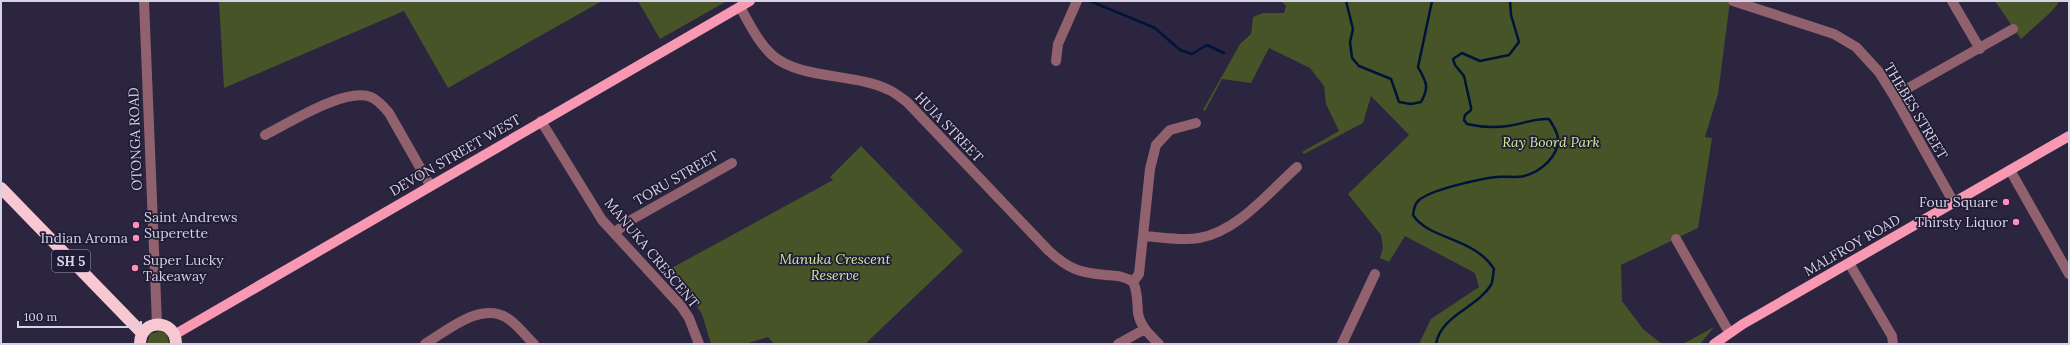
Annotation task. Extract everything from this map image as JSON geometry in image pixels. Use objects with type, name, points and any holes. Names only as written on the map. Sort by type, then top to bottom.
[{"type":"highway","name":"SH 5","points":[[1,188],[141,339],[148,327],[156,324]]},
{"type":"highway","points":[[156,324],[167,326],[175,339]]},
{"type":"main road","name":"DEVON STREET WEST","points":[[175,339],[430,185],[750,1]]},
{"type":"main road","name":"MALFROY ROAD","points":[[1714,344],[1729,332],[2069,136]]},
{"type":"street","name":"OTONGA ROAD","points":[[144,1],[156,324]]},
{"type":"street","points":[[1056,60],[1058,44],[1077,1]]},
{"type":"street","name":"THEBES STREET","points":[[1733,1],[1834,34],[1856,47],[1868,59],[1894,96],[1954,203]]},
{"type":"street","points":[[1952,1],[1980,49]]},
{"type":"street","name":"HUIA STREET","points":[[740,7],[763,45],[783,62],[804,70],[888,89],[897,95],[1048,250],[1067,266],[1085,273],[1126,278],[1133,282]]},
{"type":"street","points":[[1894,96],[1980,49],[2013,29]]},
{"type":"street","points":[[265,135],[335,100],[358,94],[371,97],[389,113],[430,185]]},
{"type":"street","name":"MANUKA CRESCENT","points":[[541,121],[593,207],[614,233],[681,306],[689,318],[699,344]]},
{"type":"street","points":[[1159,344],[1145,329],[1138,314],[1137,294],[1133,282],[1139,274],[1150,169],[1156,145],[1170,130],[1196,123]]},
{"type":"street","name":"TORU STREET","points":[[614,233],[631,220],[732,162]]},
{"type":"street","points":[[1144,236],[1186,239],[1214,234],[1240,219],[1297,167]]},
{"type":"street","points":[[2010,170],[2069,274]]},
{"type":"street","points":[[1676,240],[1729,332]]},
{"type":"street","points":[[1849,263],[1892,336],[1893,344]]},
{"type":"street","points":[[1342,344],[1375,274]]},
{"type":"street","points":[[425,344],[473,316],[490,312],[510,319],[534,344]]},
{"type":"street","points":[[1118,344],[1145,329]]},
{"type":"green space","points":[[219,1],[602,1],[448,88],[404,11],[224,88]]},
{"type":"green space","points":[[638,1],[727,1],[660,39]]},
{"type":"green space","name":"Ray Boord Park","points":[[1281,1],[1730,1],[1718,94],[1705,137],[1712,138],[1698,228],[1621,265],[1622,301],[1643,329],[1662,344],[1419,344],[1431,319],[1479,287],[1475,273],[1405,236],[1389,262],[1380,258],[1383,248],[1381,235],[1348,194],[1409,135],[1371,96],[1363,123],[1304,154],[1302,152],[1339,131],[1326,104],[1324,86],[1310,68],[1269,48],[1251,83],[1222,79],[1205,111],[1203,110],[1240,44],[1251,34],[1253,17],[1263,13],[1284,13],[1286,6]]},
{"type":"green space","points":[[1995,1],[2060,1],[2051,12],[2021,39]]},
{"type":"green space","name":"Manuka Crescent Reserve","points":[[861,146],[963,251],[865,344],[774,344],[768,337],[745,344],[711,344],[702,314],[687,291],[668,270],[833,180],[830,177]]},
{"type":"green space","points":[[1714,327],[1700,344],[1683,344]]},
{"type":"green space","points":[[160,331],[167,334],[169,344],[147,344],[150,334]]},
{"type":"waterway","points":[[1090,1],[1155,28],[1180,50],[1192,54],[1207,45],[1224,53]]},
{"type":"waterway","points":[[1346,1],[1353,29],[1350,42],[1352,58],[1359,66],[1391,79],[1399,102],[1411,104],[1421,102],[1426,88],[1425,80],[1418,67],[1432,1]]},
{"type":"waterway","points":[[1436,344],[1439,334],[1445,326],[1485,293],[1491,285],[1494,269],[1485,259],[1464,244],[1440,235],[1420,223],[1413,215],[1414,207],[1418,201],[1424,197],[1443,189],[1488,178],[1521,177],[1530,174],[1547,163],[1552,157],[1557,145],[1557,133],[1549,119],[1538,119],[1503,127],[1467,124],[1464,120],[1465,115],[1471,110],[1471,107],[1464,76],[1455,65],[1453,59],[1462,53],[1480,61],[1509,55],[1519,42],[1511,15],[1510,1]]},
{"type":"place","name":"Four Square","points":[[2006,202]]},
{"type":"place","name":"Thirsty Liquor","points":[[2016,222]]},
{"type":"place","name":"Saint Andrews Superette","points":[[136,225]]},
{"type":"place","name":"Indian Aroma","points":[[136,238]]},
{"type":"place","name":"Super Lucky Takeaway","points":[[135,268]]}]
